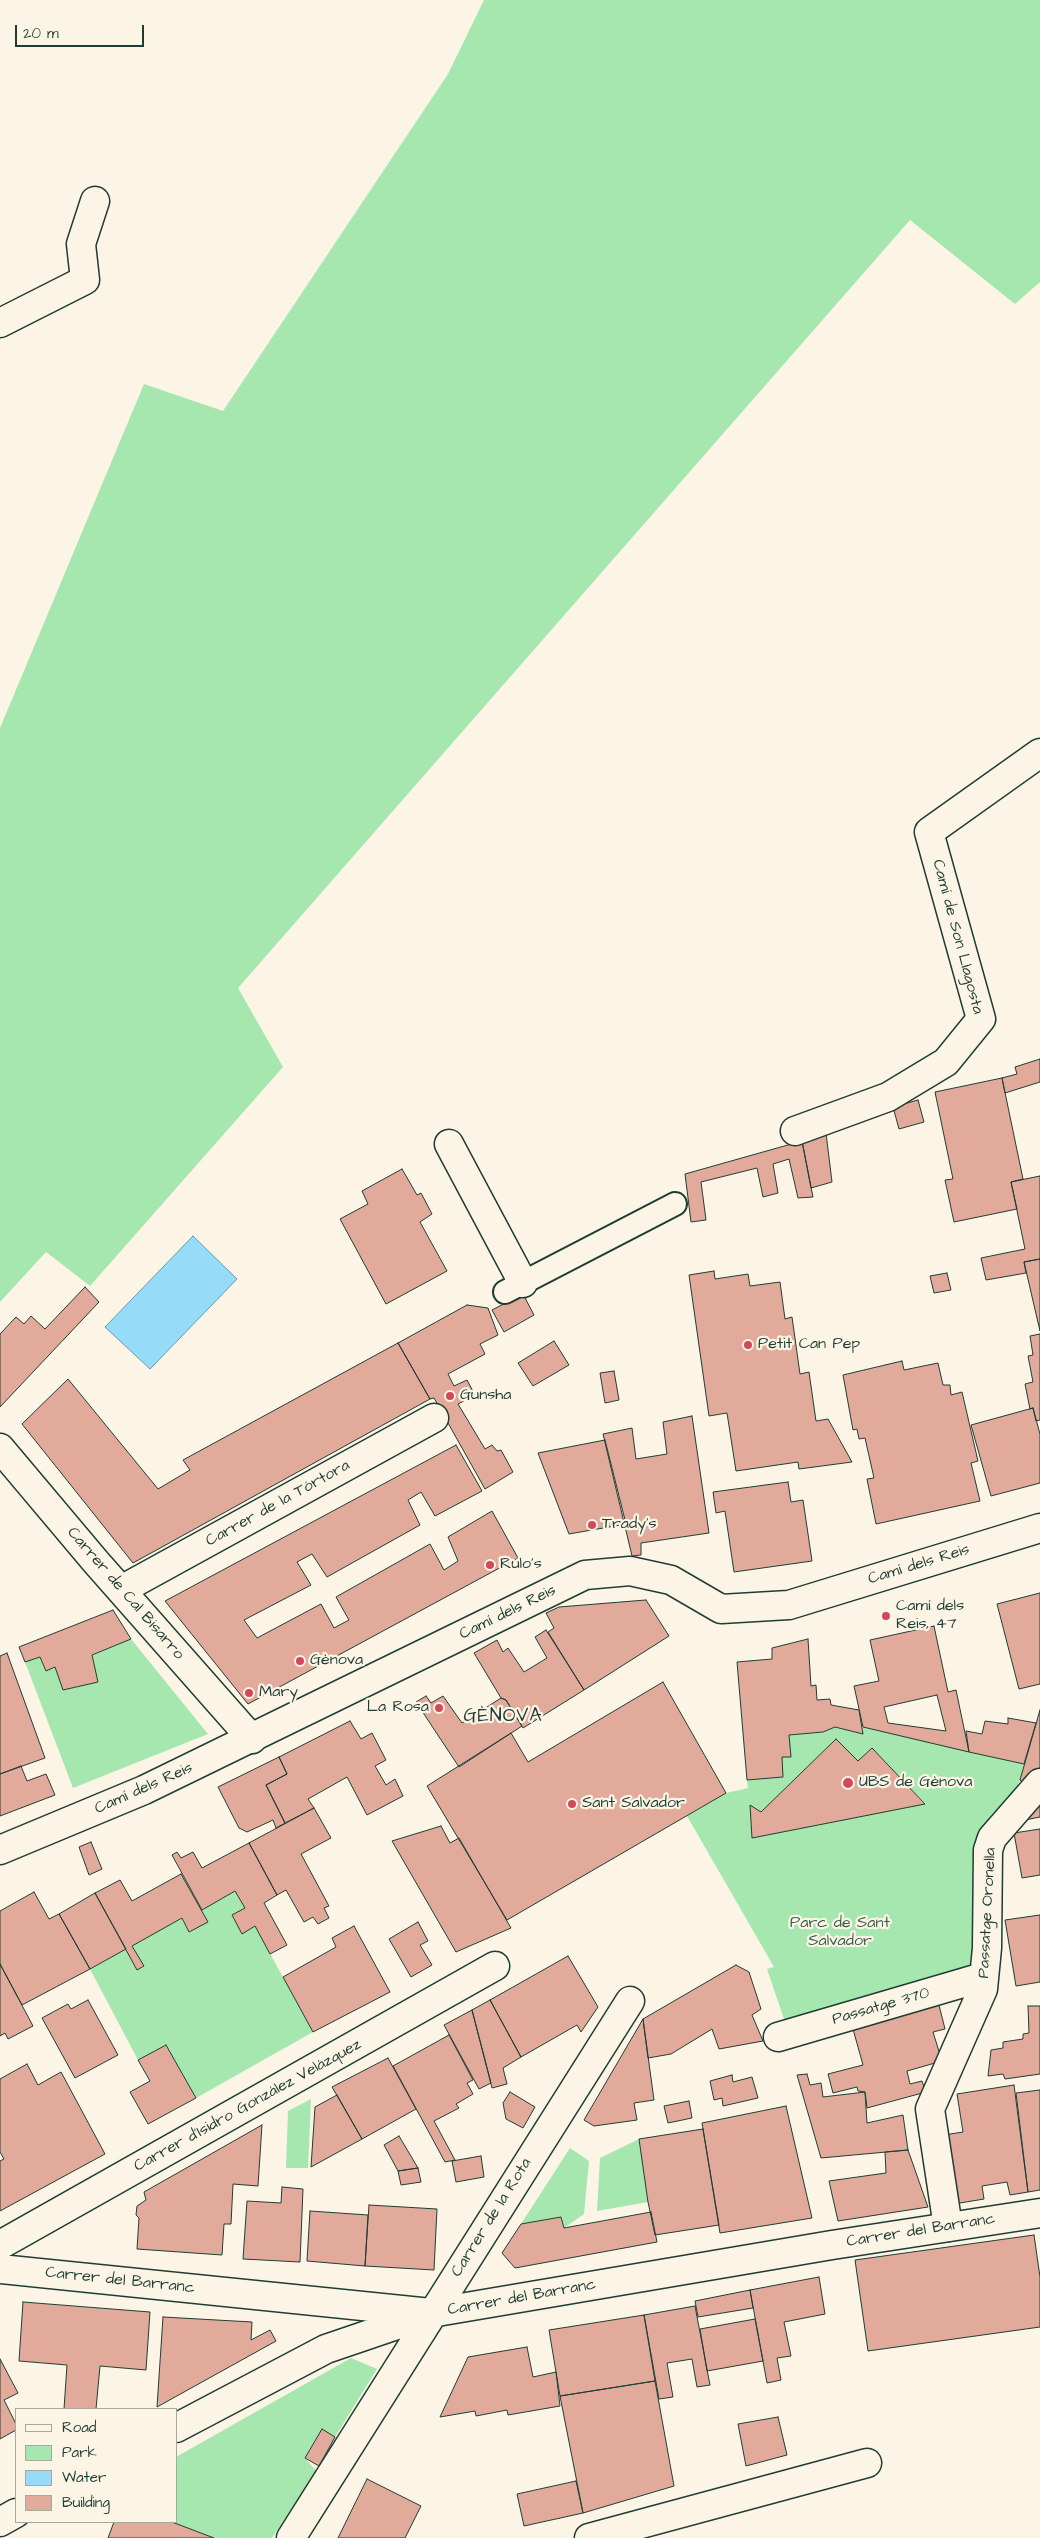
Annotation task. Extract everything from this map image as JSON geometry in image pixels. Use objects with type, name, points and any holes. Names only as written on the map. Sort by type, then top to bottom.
[{"type":"street","points":[[0,323],[85,280],[80,244],[95,200]]},
{"type":"street","name":"Camí de Son Llagosta","points":[[795,1131],[888,1097],[938,1068],[946,1062],[981,1018],[929,832],[1040,753]]},
{"type":"street","points":[[449,1144],[514,1288]]},
{"type":"street","name":"Carrer de la Tórtora","points":[[121,1590],[434,1418]]},
{"type":"street","name":"Carrer de Cal Bisarro","points":[[0,1448],[252,1739]]},
{"type":"street","name":"Camí dels Reis","points":[[0,1850],[144,1790],[585,1575],[630,1571],[671,1580],[721,1609],[789,1605],[1040,1528]]},
{"type":"street","name":"Passatge Oronella","points":[[948,2227],[930,2109],[984,1989],[983,1977],[987,1948],[988,1850],[992,1838],[1040,1783]]},
{"type":"street","name":"Carrer d'Isidro González Velázquez","points":[[0,2245],[495,1966]]},
{"type":"street","name":"Passatge 370","points":[[778,2038],[983,1977]]},
{"type":"street","name":"Carrer de la Rota","points":[[291,2538],[630,2000]]},
{"type":"street","name":"Carrer del Barranc","points":[[0,2269],[432,2313],[1040,2213]]},
{"type":"street","points":[[178,2427],[326,2349],[432,2313]]},
{"type":"street","points":[[589,2538],[868,2463]]},
{"type":"street","points":[[0,2522],[15,2514]]},
{"type":"lane","points":[[514,1288],[675,1204]]},
{"type":"green space","points":[[484,0],[1040,0],[1040,282],[1015,304],[910,220],[238,988],[283,1067],[90,1286],[46,1252],[0,1302],[0,728],[144,384],[223,411],[448,74]]},
{"type":"green space","points":[[131,1639],[208,1734],[73,1788],[25,1662],[40,1657],[46,1671],[55,1667],[63,1690],[98,1682],[92,1655]]},
{"type":"green space","name":"Parc de Sant Salvador","points":[[835,1727],[862,1734],[863,1727],[1024,1764],[1020,1780],[1005,1816],[980,1952],[965,1973],[785,2022],[767,1969],[774,1967],[687,1816],[726,1793],[748,1788],[747,1780],[783,1777],[782,1757],[789,1735],[823,1732]],"holes":[[[836,1739],[858,1761],[872,1748],[925,1803],[752,1838],[750,1806],[761,1812]]]},
{"type":"green space","points":[[235,1891],[245,1908],[232,1916],[242,1933],[255,1926],[313,2032],[196,2098],[166,2045],[138,2060],[90,1969],[126,1949],[137,1970],[144,1967],[132,1946],[182,1918],[189,1932],[208,1922],[202,1910]]},
{"type":"green space","points":[[311,2099],[308,2168],[286,2168],[288,2111]]},
{"type":"green space","points":[[639,2139],[648,2202],[597,2211],[600,2158]]},
{"type":"green space","points":[[570,2148],[589,2161],[584,2214],[564,2228],[561,2217],[521,2224]]},
{"type":"green space","points":[[351,2358],[377,2369],[335,2437],[322,2429],[305,2458],[316,2471],[272,2538],[214,2538],[175,2523],[178,2523],[178,2456]]},
{"type":"water","points":[[193,1236],[237,1279],[150,1369],[105,1327]]},
{"type":"building","points":[[1040,1059],[1040,1082],[1005,1093],[1002,1078],[1017,1074],[1015,1067]]},
{"type":"building","points":[[1002,1078],[1023,1179],[1011,1182],[1017,1209],[954,1222],[945,1180],[953,1179],[935,1092]]},
{"type":"building","points":[[918,1100],[924,1122],[899,1129],[893,1107]]},
{"type":"building","points":[[826,1133],[832,1182],[811,1188],[802,1141]]},
{"type":"building","points":[[802,1141],[813,1197],[798,1198],[789,1159],[773,1164],[778,1193],[763,1197],[757,1168],[701,1182],[706,1220],[691,1222],[685,1174]]},
{"type":"building","points":[[402,1169],[417,1195],[421,1193],[432,1214],[420,1222],[447,1271],[386,1304],[340,1219],[368,1204],[362,1191]]},
{"type":"building","points":[[1040,1176],[1040,1259],[1024,1262],[1026,1273],[986,1280],[981,1258],[1025,1249],[1011,1182]]},
{"type":"building","points":[[1040,1259],[1040,1331],[1024,1262]]},
{"type":"building","name":"Petit Can Pep","points":[[714,1271],[715,1279],[748,1274],[750,1286],[780,1282],[785,1319],[792,1317],[800,1374],[809,1372],[816,1421],[828,1419],[852,1462],[799,1469],[798,1462],[736,1471],[727,1413],[709,1416],[689,1275]]},
{"type":"building","points":[[947,1273],[951,1290],[934,1293],[930,1276]]},
{"type":"building","points":[[85,1287],[99,1302],[0,1407],[0,1334],[16,1317],[24,1324],[31,1316],[45,1329]]},
{"type":"building","points":[[523,1294],[534,1315],[504,1332],[492,1310]]},
{"type":"building","name":"Gunsha","points":[[467,1305],[488,1308],[498,1335],[480,1344],[485,1354],[448,1374],[454,1386],[467,1380],[475,1395],[458,1404],[485,1449],[492,1445],[497,1451],[501,1450],[513,1472],[485,1489],[434,1398],[430,1399],[398,1343]]},
{"type":"building","points":[[1040,1334],[1040,1420],[1036,1421],[1033,1408],[1030,1409],[1025,1384],[1033,1382],[1028,1356],[1033,1355],[1030,1336]]},
{"type":"building","points":[[554,1341],[569,1365],[533,1386],[518,1363]]},
{"type":"building","points":[[398,1343],[430,1399],[133,1563],[22,1424],[68,1379],[158,1489],[190,1470],[183,1460]]},
{"type":"building","points":[[902,1361],[904,1370],[938,1363],[943,1385],[950,1385],[951,1395],[962,1392],[978,1461],[971,1463],[980,1501],[876,1524],[867,1479],[874,1478],[865,1438],[859,1439],[857,1429],[853,1430],[843,1375]]},
{"type":"building","points":[[614,1371],[619,1400],[605,1403],[600,1373]]},
{"type":"building","points":[[1033,1408],[1040,1434],[1040,1483],[991,1496],[971,1425]]},
{"type":"building","points":[[692,1416],[709,1533],[641,1543],[641,1555],[632,1556],[603,1434],[632,1428],[636,1459],[667,1454],[663,1422]]},
{"type":"building","points":[[605,1440],[626,1524],[569,1534],[538,1453]]},
{"type":"building","points":[[456,1445],[482,1491],[435,1516],[421,1492],[408,1500],[420,1525],[327,1577],[312,1554],[297,1562],[311,1585],[244,1620],[257,1638],[321,1604],[334,1628],[349,1620],[336,1597],[430,1544],[444,1570],[458,1561],[448,1537],[492,1511],[518,1558],[248,1704],[165,1601]]},
{"type":"building","points":[[788,1482],[791,1502],[803,1500],[812,1561],[734,1572],[725,1511],[716,1513],[713,1492]]},
{"type":"building","points":[[1040,1593],[1040,1684],[1019,1689],[997,1604]]},
{"type":"building","points":[[646,1600],[669,1636],[584,1690],[548,1632],[554,1628],[546,1613],[559,1607]]},
{"type":"building","points":[[113,1610],[131,1639],[92,1655],[98,1682],[63,1690],[55,1667],[46,1671],[40,1657],[25,1662],[19,1647]]},
{"type":"building","points":[[934,1626],[948,1692],[956,1690],[969,1752],[863,1727],[854,1686],[879,1681],[870,1640]],"holes":[[[937,1695],[946,1731],[888,1723],[884,1707]]]},
{"type":"building","points":[[546,1630],[584,1690],[523,1728],[506,1700],[501,1698],[474,1653],[497,1640],[503,1652],[508,1648],[524,1672],[547,1658],[535,1637]]},
{"type":"building","points":[[808,1639],[811,1686],[816,1685],[817,1700],[830,1699],[831,1705],[859,1710],[863,1734],[835,1727],[823,1732],[789,1735],[791,1757],[782,1757],[783,1777],[747,1780],[737,1662],[772,1659],[772,1648]]},
{"type":"building","points":[[7,1653],[45,1758],[0,1774],[0,1656]]},
{"type":"building","name":"Sant Salvador","points":[[663,1682],[726,1793],[507,1920],[427,1786],[511,1733],[528,1762]]},
{"type":"building","points":[[426,1696],[431,1703],[443,1696],[462,1723],[501,1698],[506,1700],[522,1726],[459,1767],[416,1702]]},
{"type":"building","points":[[1040,1710],[1040,1773],[1029,1788],[1020,1780]]},
{"type":"building","points":[[1008,1718],[1036,1723],[1024,1764],[969,1752],[966,1731],[982,1734],[985,1721],[1008,1724]]},
{"type":"building","points":[[350,1721],[361,1739],[372,1733],[386,1760],[375,1766],[386,1785],[395,1779],[403,1796],[367,1815],[347,1777],[308,1799],[314,1808],[285,1823],[266,1785],[287,1774],[279,1757]]},
{"type":"building","name":"UBS de Gènova","points":[[836,1739],[858,1761],[872,1748],[925,1804],[752,1838],[750,1805],[761,1812]]},
{"type":"building","points":[[279,1757],[287,1774],[266,1785],[285,1823],[276,1828],[273,1820],[247,1832],[239,1828],[218,1787]]},
{"type":"building","points":[[21,1766],[27,1781],[46,1774],[55,1795],[0,1816],[0,1774]]},
{"type":"building","points":[[1040,1800],[1040,1817],[1025,1820]]},
{"type":"building","points":[[314,1808],[331,1838],[301,1854],[329,1906],[324,1908],[329,1918],[318,1924],[313,1917],[304,1922],[286,1890],[277,1895],[249,1843]]},
{"type":"building","points":[[441,1826],[450,1843],[459,1838],[511,1928],[456,1952],[392,1841]]},
{"type":"building","points":[[1040,1829],[1040,1875],[1022,1878],[1014,1833]]},
{"type":"building","points":[[91,1842],[102,1869],[89,1875],[79,1847]]},
{"type":"building","points":[[249,1843],[277,1895],[264,1903],[287,1945],[270,1954],[255,1926],[242,1934],[232,1915],[245,1908],[235,1891],[202,1910],[172,1855],[177,1852],[181,1858],[193,1852],[202,1868]]},
{"type":"building","points":[[181,1874],[208,1922],[189,1932],[182,1918],[132,1946],[144,1966],[137,1970],[95,1893],[120,1880],[132,1901]]},
{"type":"building","points":[[34,1892],[49,1919],[59,1914],[90,1969],[22,2005],[0,1964],[0,1911]]},
{"type":"building","points":[[95,1893],[126,1949],[90,1969],[59,1914]]},
{"type":"building","points":[[1040,1915],[1040,1982],[1016,1986],[1005,1920]]},
{"type":"building","points":[[418,1922],[428,1941],[420,1945],[432,1965],[411,1977],[389,1939]]},
{"type":"building","points":[[354,1926],[390,1992],[313,2032],[283,1977],[336,1947],[332,1938]]},
{"type":"building","points":[[568,1956],[598,2007],[581,2032],[577,2025],[521,2057],[490,2000]]},
{"type":"building","points":[[0,1964],[33,2026],[8,2039],[5,2033],[0,2036]]},
{"type":"building","points":[[736,1965],[749,1972],[761,2009],[752,2015],[763,2041],[719,2049],[712,2029],[671,2054],[648,2058],[643,2019]]},
{"type":"building","points":[[88,2000],[118,2055],[75,2078],[42,2018],[68,2004],[71,2009]]},
{"type":"building","points":[[490,2000],[521,2057],[503,2068],[507,2084],[492,2088],[472,2010]]},
{"type":"building","points":[[939,2005],[945,2029],[933,2032],[942,2061],[907,2071],[910,2084],[922,2081],[926,2092],[867,2108],[865,2092],[858,2091],[857,2087],[833,2093],[828,2074],[863,2065],[853,2029]]},
{"type":"building","points":[[1028,2006],[1040,2006],[1040,2074],[1005,2079],[1003,2074],[988,2076],[991,2050],[1003,2048],[1003,2042],[1023,2039],[1023,2034],[1029,2033]]},
{"type":"building","points":[[472,2010],[491,2083],[479,2089],[444,2025]]},
{"type":"building","points":[[643,2019],[654,2100],[634,2103],[637,2120],[594,2126],[584,2120]]},
{"type":"building","points":[[449,2035],[473,2080],[467,2083],[473,2094],[456,2104],[459,2108],[434,2121],[455,2160],[445,2162],[393,2066]]},
{"type":"building","points":[[166,2045],[196,2098],[148,2124],[130,2092],[150,2081],[138,2060]]},
{"type":"building","points":[[388,2058],[416,2109],[362,2139],[332,2087]]},
{"type":"building","points":[[27,2064],[38,2085],[61,2072],[105,2154],[0,2211],[0,2161],[4,2159],[0,2152],[0,2079]]},
{"type":"building","points":[[807,2074],[810,2085],[821,2083],[823,2097],[865,2092],[867,2123],[903,2115],[908,2150],[821,2158],[797,2075]]},
{"type":"building","points":[[732,2075],[733,2082],[752,2077],[758,2098],[723,2106],[722,2098],[714,2100],[710,2081]]},
{"type":"building","points":[[1014,2085],[1028,2192],[1010,2195],[1007,2182],[982,2186],[984,2199],[954,2204],[944,2135],[963,2132],[957,2094]]},
{"type":"building","points":[[1040,2090],[1040,2190],[1028,2192],[1016,2093]]},
{"type":"building","points":[[510,2092],[535,2107],[523,2128],[506,2119],[503,2103]]},
{"type":"building","points":[[337,2095],[362,2139],[311,2167],[315,2107]]},
{"type":"building","points":[[689,2101],[692,2118],[668,2123],[664,2106]]},
{"type":"building","points":[[786,2106],[812,2218],[720,2233],[702,2123]]},
{"type":"building","points":[[262,2125],[258,2186],[233,2184],[231,2224],[224,2224],[222,2255],[137,2249],[139,2218],[136,2215],[137,2206],[146,2200],[144,2192]]},
{"type":"building","points":[[703,2129],[719,2225],[655,2235],[639,2139]]},
{"type":"building","points":[[399,2136],[418,2168],[398,2171],[384,2145]]},
{"type":"building","points":[[908,2150],[928,2207],[838,2221],[829,2181],[886,2173],[885,2152]]},
{"type":"building","points":[[481,2156],[484,2177],[456,2182],[452,2161]]},
{"type":"building","points":[[418,2168],[421,2182],[401,2185],[398,2171]]},
{"type":"building","points":[[282,2187],[303,2189],[300,2262],[243,2259],[247,2201],[281,2203]]},
{"type":"building","points":[[369,2205],[437,2209],[434,2270],[365,2266]]},
{"type":"building","points":[[310,2211],[368,2215],[365,2266],[307,2261]]},
{"type":"building","points":[[651,2212],[657,2242],[515,2268],[502,2253],[521,2224],[561,2217],[564,2228]]},
{"type":"building","points":[[1034,2235],[1040,2277],[1040,2327],[868,2351],[855,2260]]},
{"type":"building","points":[[819,2277],[825,2314],[784,2322],[791,2356],[777,2358],[781,2380],[767,2383],[750,2290]]},
{"type":"building","points":[[750,2290],[753,2308],[698,2317],[695,2301]]},
{"type":"building","points":[[23,2302],[150,2312],[146,2370],[100,2366],[96,2408],[64,2408],[67,2365],[19,2361]]},
{"type":"building","points":[[695,2306],[710,2385],[697,2387],[692,2359],[667,2363],[673,2397],[659,2399],[644,2315]]},
{"type":"building","points":[[644,2315],[655,2381],[560,2396],[549,2330]]},
{"type":"building","points":[[163,2317],[252,2322],[251,2340],[270,2330],[276,2341],[157,2407]]},
{"type":"building","points":[[755,2319],[763,2361],[707,2371],[700,2329]]},
{"type":"building","points":[[527,2347],[533,2377],[556,2372],[560,2406],[508,2415],[507,2410],[476,2416],[475,2411],[440,2417],[468,2357]]},
{"type":"building","points":[[0,2359],[18,2393],[4,2400],[15,2422],[15,2431],[0,2439]]},
{"type":"building","points":[[655,2381],[674,2486],[583,2513],[560,2396]]},
{"type":"building","points":[[778,2417],[787,2455],[746,2466],[738,2424]]},
{"type":"building","points":[[322,2429],[335,2437],[319,2466],[305,2458]]},
{"type":"building","points":[[367,2479],[421,2506],[405,2538],[338,2538]]},
{"type":"building","points":[[576,2481],[583,2513],[524,2526],[517,2494]]},
{"type":"building","points":[[114,2523],[175,2523],[214,2538],[108,2538]]},
{"type":"place","name":"Petit Can Pep","points":[[748,1345]]},
{"type":"place","name":"Gunsha","points":[[450,1396]]},
{"type":"place","name":"Trady's","points":[[592,1525]]},
{"type":"place","name":"Rulo's","points":[[490,1565]]},
{"type":"place","name":"Camí dels Reis, 47","points":[[886,1616]]},
{"type":"place","name":"Gènova","points":[[300,1661]]},
{"type":"place","name":"Mary","points":[[249,1693]]},
{"type":"place","name":"La Rosa","points":[[439,1708]]},
{"type":"place","name":"UBS de Gènova","points":[[848,1783]]},
{"type":"place","name":"Sant Salvador","points":[[572,1804]]},
{"type":"district","name":"GÈNOVA","points":[[503,1717]]}]
